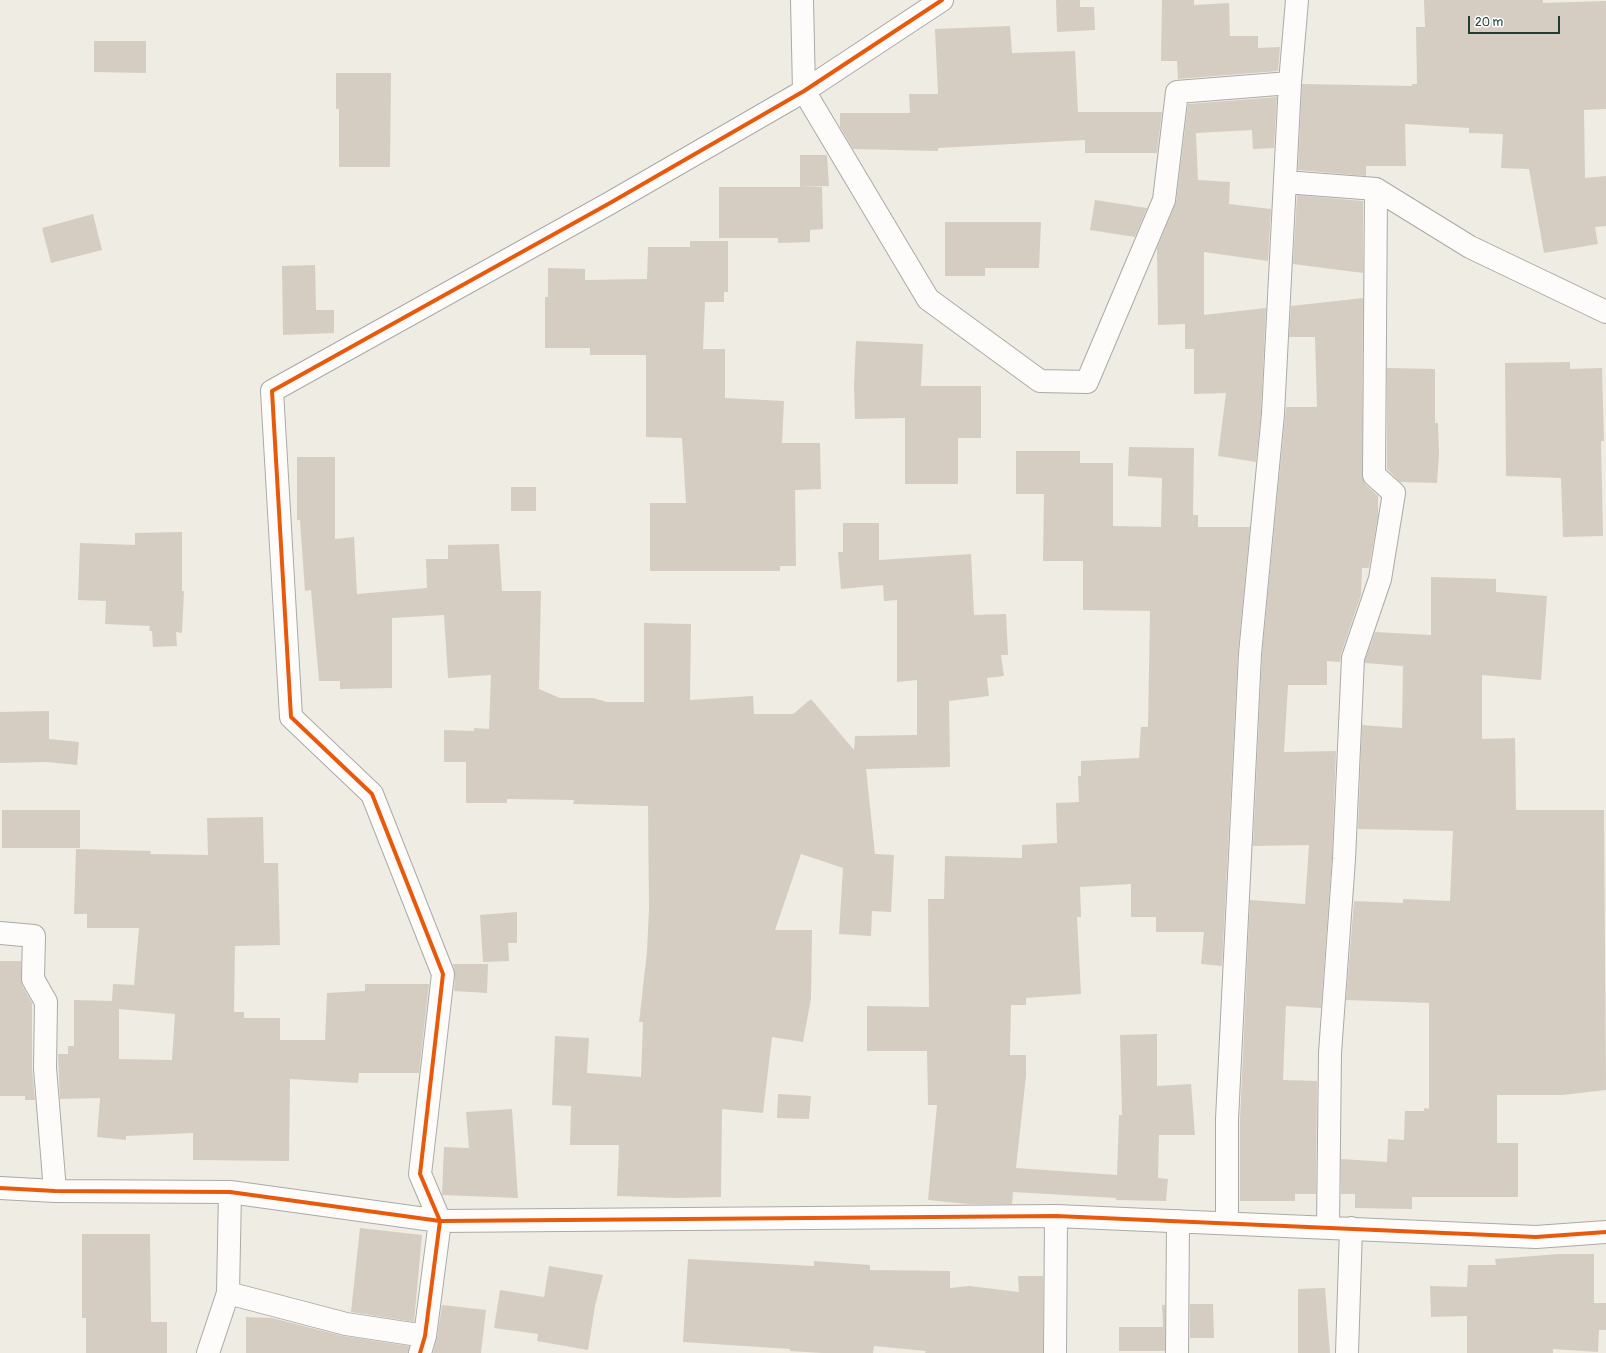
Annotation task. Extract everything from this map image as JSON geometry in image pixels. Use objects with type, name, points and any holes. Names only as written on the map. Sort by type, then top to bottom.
[{"type":"street","points":[[802,0],[804,91],[928,299],[1040,381],[1087,382],[1164,200],[1177,92],[1290,83]]},
{"type":"street","points":[[228,1293],[423,1344],[440,1221],[420,1174],[443,974],[372,794],[292,717],[272,391],[610,203],[804,91],[942,0]]},
{"type":"street","points":[[1227,1223],[1227,1119],[1250,654],[1273,414],[1290,83],[1297,0]]},
{"type":"street","points":[[1285,182],[1376,189],[1470,247],[1606,312]]},
{"type":"street","points":[[1328,1227],[1330,1053],[1344,859],[1353,658],[1380,579],[1394,493],[1374,475],[1376,189]]},
{"type":"street","points":[[0,933],[34,936],[33,978],[46,1002],[45,1068],[55,1191]]},
{"type":"street","points":[[0,1188],[55,1191],[230,1192],[440,1221],[1056,1216],[1536,1237],[1606,1232]]},
{"type":"street","points":[[208,1353],[228,1293],[230,1192]]},
{"type":"street","points":[[1056,1216],[1056,1353]]},
{"type":"street","points":[[1177,1353],[1178,1221]]},
{"type":"street","points":[[1347,1353],[1351,1228]]},
{"type":"building","points":[[1056,0],[1080,0],[1080,7],[1094,7],[1095,30],[1057,32]]},
{"type":"building","points":[[1162,0],[1194,0],[1194,5],[1229,3],[1230,36],[1258,36],[1258,48],[1280,47],[1278,71],[1178,79],[1177,61],[1161,61]]},
{"type":"building","points":[[1424,0],[1543,0],[1543,3],[1606,1],[1606,109],[1584,110],[1585,178],[1606,176],[1606,226],[1595,227],[1598,244],[1544,253],[1529,169],[1501,168],[1503,134],[1469,133],[1469,128],[1405,124],[1406,166],[1366,166],[1366,176],[1298,170],[1302,84],[1412,86],[1412,84],[1417,84],[1416,27],[1425,27]]},
{"type":"building","points":[[1010,26],[1012,53],[1075,51],[1078,112],[1162,112],[1157,153],[1085,153],[1085,140],[938,148],[938,151],[853,149],[840,127],[840,113],[910,113],[909,94],[938,94],[935,29]]},
{"type":"building","points":[[94,41],[146,41],[146,73],[94,72]]},
{"type":"building","points":[[336,73],[391,73],[390,167],[339,167],[339,109],[336,109]]},
{"type":"building","points":[[1277,97],[1274,148],[1253,149],[1252,130],[1196,133],[1198,180],[1230,182],[1229,204],[1271,209],[1268,261],[1204,252],[1204,315],[1266,308],[1261,413],[1256,462],[1218,456],[1226,393],[1194,394],[1194,349],[1185,349],[1185,324],[1158,325],[1157,248],[1176,202],[1188,104]]},
{"type":"building","points":[[800,155],[827,155],[829,186],[800,187]]},
{"type":"building","points":[[719,187],[822,187],[823,229],[810,230],[810,242],[778,243],[778,238],[719,238]]},
{"type":"building","points":[[1297,195],[1363,201],[1363,273],[1293,264]]},
{"type":"building","points":[[1095,200],[1147,208],[1135,237],[1090,230]]},
{"type":"building","points":[[93,214],[102,250],[51,263],[42,228]]},
{"type":"building","points":[[945,222],[1041,222],[1039,268],[985,268],[985,276],[945,276]]},
{"type":"building","points":[[690,241],[728,241],[728,292],[724,292],[724,302],[705,302],[703,349],[725,349],[725,398],[784,401],[782,443],[820,443],[821,489],[795,490],[796,566],[780,566],[780,571],[650,571],[650,503],[686,503],[682,438],[646,437],[646,355],[590,355],[590,348],[545,348],[545,297],[548,297],[548,268],[585,269],[585,280],[647,279],[648,247],[690,247]]},
{"type":"building","points":[[315,265],[316,310],[334,310],[334,333],[283,335],[282,266]]},
{"type":"building","points":[[1363,298],[1362,475],[1365,484],[1378,496],[1378,516],[1369,568],[1362,568],[1361,595],[1341,654],[1340,662],[1327,661],[1327,685],[1288,685],[1284,752],[1336,751],[1332,858],[1321,1008],[1286,1006],[1283,1080],[1317,1081],[1316,1194],[1295,1194],[1295,1201],[1240,1201],[1240,1119],[1250,900],[1305,904],[1309,845],[1253,846],[1262,655],[1286,407],[1317,407],[1315,337],[1289,337],[1291,306]]},
{"type":"building","points":[[856,341],[923,344],[921,386],[981,386],[981,438],[958,438],[958,484],[905,484],[905,418],[855,419],[854,385]]},
{"type":"building","points":[[1570,362],[1570,369],[1602,368],[1604,441],[1601,441],[1603,536],[1563,537],[1561,478],[1506,476],[1505,363]]},
{"type":"building","points":[[1387,368],[1435,369],[1435,423],[1438,423],[1439,454],[1437,483],[1400,482],[1387,469]]},
{"type":"building","points":[[1129,447],[1194,448],[1193,515],[1198,515],[1198,527],[1250,527],[1238,653],[1222,966],[1201,964],[1204,932],[1156,932],[1156,917],[1131,917],[1131,884],[1080,887],[1081,917],[1077,917],[1081,994],[1026,998],[1026,1005],[1011,1005],[1010,1055],[1026,1055],[1026,1076],[1016,1168],[1117,1175],[1119,1115],[1122,1115],[1120,1035],[1157,1034],[1157,1086],[1191,1084],[1195,1135],[1159,1135],[1158,1178],[1168,1179],[1166,1201],[1116,1200],[1116,1198],[1013,1192],[1012,1204],[968,1204],[928,1200],[937,1105],[928,1105],[927,1051],[867,1051],[867,1006],[929,1007],[928,899],[944,899],[945,856],[1022,858],[1022,845],[1057,843],[1056,803],[1079,802],[1078,776],[1081,776],[1081,761],[1139,758],[1141,727],[1148,727],[1150,611],[1083,610],[1083,561],[1043,561],[1044,494],[1016,494],[1016,451],[1080,451],[1080,463],[1113,463],[1113,526],[1161,527],[1162,478],[1128,476]]},
{"type":"building","points":[[297,457],[335,457],[335,539],[354,537],[357,594],[427,588],[426,559],[448,559],[448,545],[499,544],[502,591],[541,591],[539,689],[560,698],[593,698],[607,702],[644,702],[644,623],[691,624],[690,700],[753,696],[754,714],[793,714],[811,699],[854,750],[855,736],[917,735],[917,680],[897,682],[897,600],[884,601],[883,585],[841,589],[838,552],[843,552],[843,523],[879,523],[879,560],[971,554],[974,615],[1006,614],[1008,655],[1001,655],[1004,676],[987,678],[989,696],[949,701],[950,767],[866,769],[875,854],[894,855],[891,912],[872,911],[871,936],[839,934],[843,868],[801,854],[775,930],[812,930],[811,998],[803,1042],[772,1037],[763,1113],[722,1109],[721,1197],[677,1198],[617,1196],[619,1145],[570,1145],[571,1106],[552,1105],[555,1036],[589,1038],[587,1073],[641,1077],[643,1022],[639,1022],[647,952],[649,909],[648,806],[573,804],[574,800],[507,799],[507,803],[466,803],[466,762],[444,762],[444,730],[474,731],[474,728],[489,729],[491,675],[448,678],[444,615],[392,618],[392,688],[340,689],[340,681],[319,681],[311,590],[305,591],[300,520],[297,520]]},
{"type":"building","points":[[511,487],[536,487],[536,511],[511,511]]},
{"type":"building","points":[[182,532],[182,591],[184,591],[182,633],[176,632],[177,646],[153,647],[152,631],[149,631],[150,626],[105,624],[106,601],[78,600],[80,543],[135,545],[135,533]]},
{"type":"building","points":[[1431,577],[1496,579],[1496,592],[1547,596],[1541,680],[1482,675],[1482,739],[1515,738],[1516,810],[1604,810],[1606,1090],[1562,1095],[1497,1095],[1497,1143],[1518,1143],[1518,1197],[1412,1197],[1412,1209],[1355,1208],[1355,1194],[1341,1194],[1341,1159],[1387,1162],[1388,1139],[1404,1140],[1405,1111],[1424,1111],[1424,1108],[1429,1109],[1429,1003],[1346,1000],[1354,901],[1403,903],[1403,899],[1450,901],[1453,831],[1358,829],[1362,725],[1402,728],[1403,666],[1365,663],[1365,660],[1375,632],[1431,635]]},
{"type":"building","points":[[49,711],[49,739],[79,742],[77,765],[47,762],[0,763],[0,712]]},
{"type":"building","points":[[2,810],[80,810],[80,848],[2,848]]},
{"type":"building","points":[[263,817],[264,863],[278,863],[280,945],[235,946],[234,1012],[244,1012],[244,1018],[280,1018],[280,1040],[325,1040],[327,993],[365,991],[365,984],[429,984],[419,1073],[359,1073],[358,1083],[290,1079],[289,1161],[193,1160],[193,1133],[126,1136],[126,1140],[97,1137],[100,1098],[60,1099],[58,1054],[68,1054],[68,1046],[74,1046],[74,1000],[112,1001],[113,984],[134,985],[139,928],[87,928],[87,914],[74,914],[76,849],[151,851],[150,854],[208,855],[207,818]],"holes":[[[119,1009],[175,1014],[172,1060],[119,1059]]]},
{"type":"building","points":[[517,912],[517,943],[508,943],[509,961],[483,962],[480,915]]},
{"type":"building","points":[[0,961],[21,961],[22,985],[32,1003],[32,1068],[35,1100],[25,1100],[25,1096],[0,1096]]},
{"type":"building","points":[[453,964],[488,964],[487,993],[454,991],[455,975]]},
{"type":"building","points":[[778,1094],[811,1096],[809,1119],[777,1118]]},
{"type":"building","points":[[512,1109],[518,1198],[442,1195],[444,1147],[469,1148],[466,1112]]},
{"type":"building","points":[[360,1228],[422,1235],[414,1322],[351,1312]]},
{"type":"building","points":[[82,1234],[150,1234],[151,1322],[167,1322],[167,1353],[86,1353],[86,1318],[82,1318]]},
{"type":"building","points":[[1559,1254],[1594,1254],[1594,1303],[1606,1303],[1606,1330],[1599,1330],[1598,1352],[1553,1349],[1553,1353],[1467,1353],[1467,1316],[1431,1317],[1430,1286],[1467,1287],[1468,1265],[1496,1265],[1495,1259]]},
{"type":"building","points":[[688,1259],[814,1266],[814,1261],[870,1265],[870,1270],[950,1271],[950,1288],[969,1286],[1019,1292],[1018,1276],[1043,1276],[1043,1353],[925,1353],[926,1351],[874,1346],[873,1353],[822,1353],[790,1351],[790,1349],[683,1342]]},
{"type":"building","points":[[549,1266],[603,1275],[595,1306],[588,1350],[537,1341],[538,1334],[494,1328],[500,1290],[544,1297]]},
{"type":"building","points":[[1325,1288],[1330,1353],[1298,1353],[1298,1289]]},
{"type":"building","points":[[1190,1304],[1213,1304],[1214,1338],[1190,1338]]},
{"type":"building","points":[[442,1305],[486,1310],[481,1353],[433,1353]]},
{"type":"building","points":[[1162,1305],[1165,1305],[1165,1351],[1119,1351],[1119,1327],[1163,1327]]},
{"type":"building","points":[[246,1317],[272,1318],[343,1336],[409,1346],[408,1353],[246,1353]]},
{"type":"cycle path","points":[[420,1353],[425,1336],[440,1221],[420,1174],[443,974],[372,794],[291,717],[272,391],[610,203],[804,91],[942,0]]},
{"type":"cycle path","points":[[0,1188],[55,1191],[230,1192],[440,1221],[1056,1216],[1536,1237],[1606,1232]]}]
